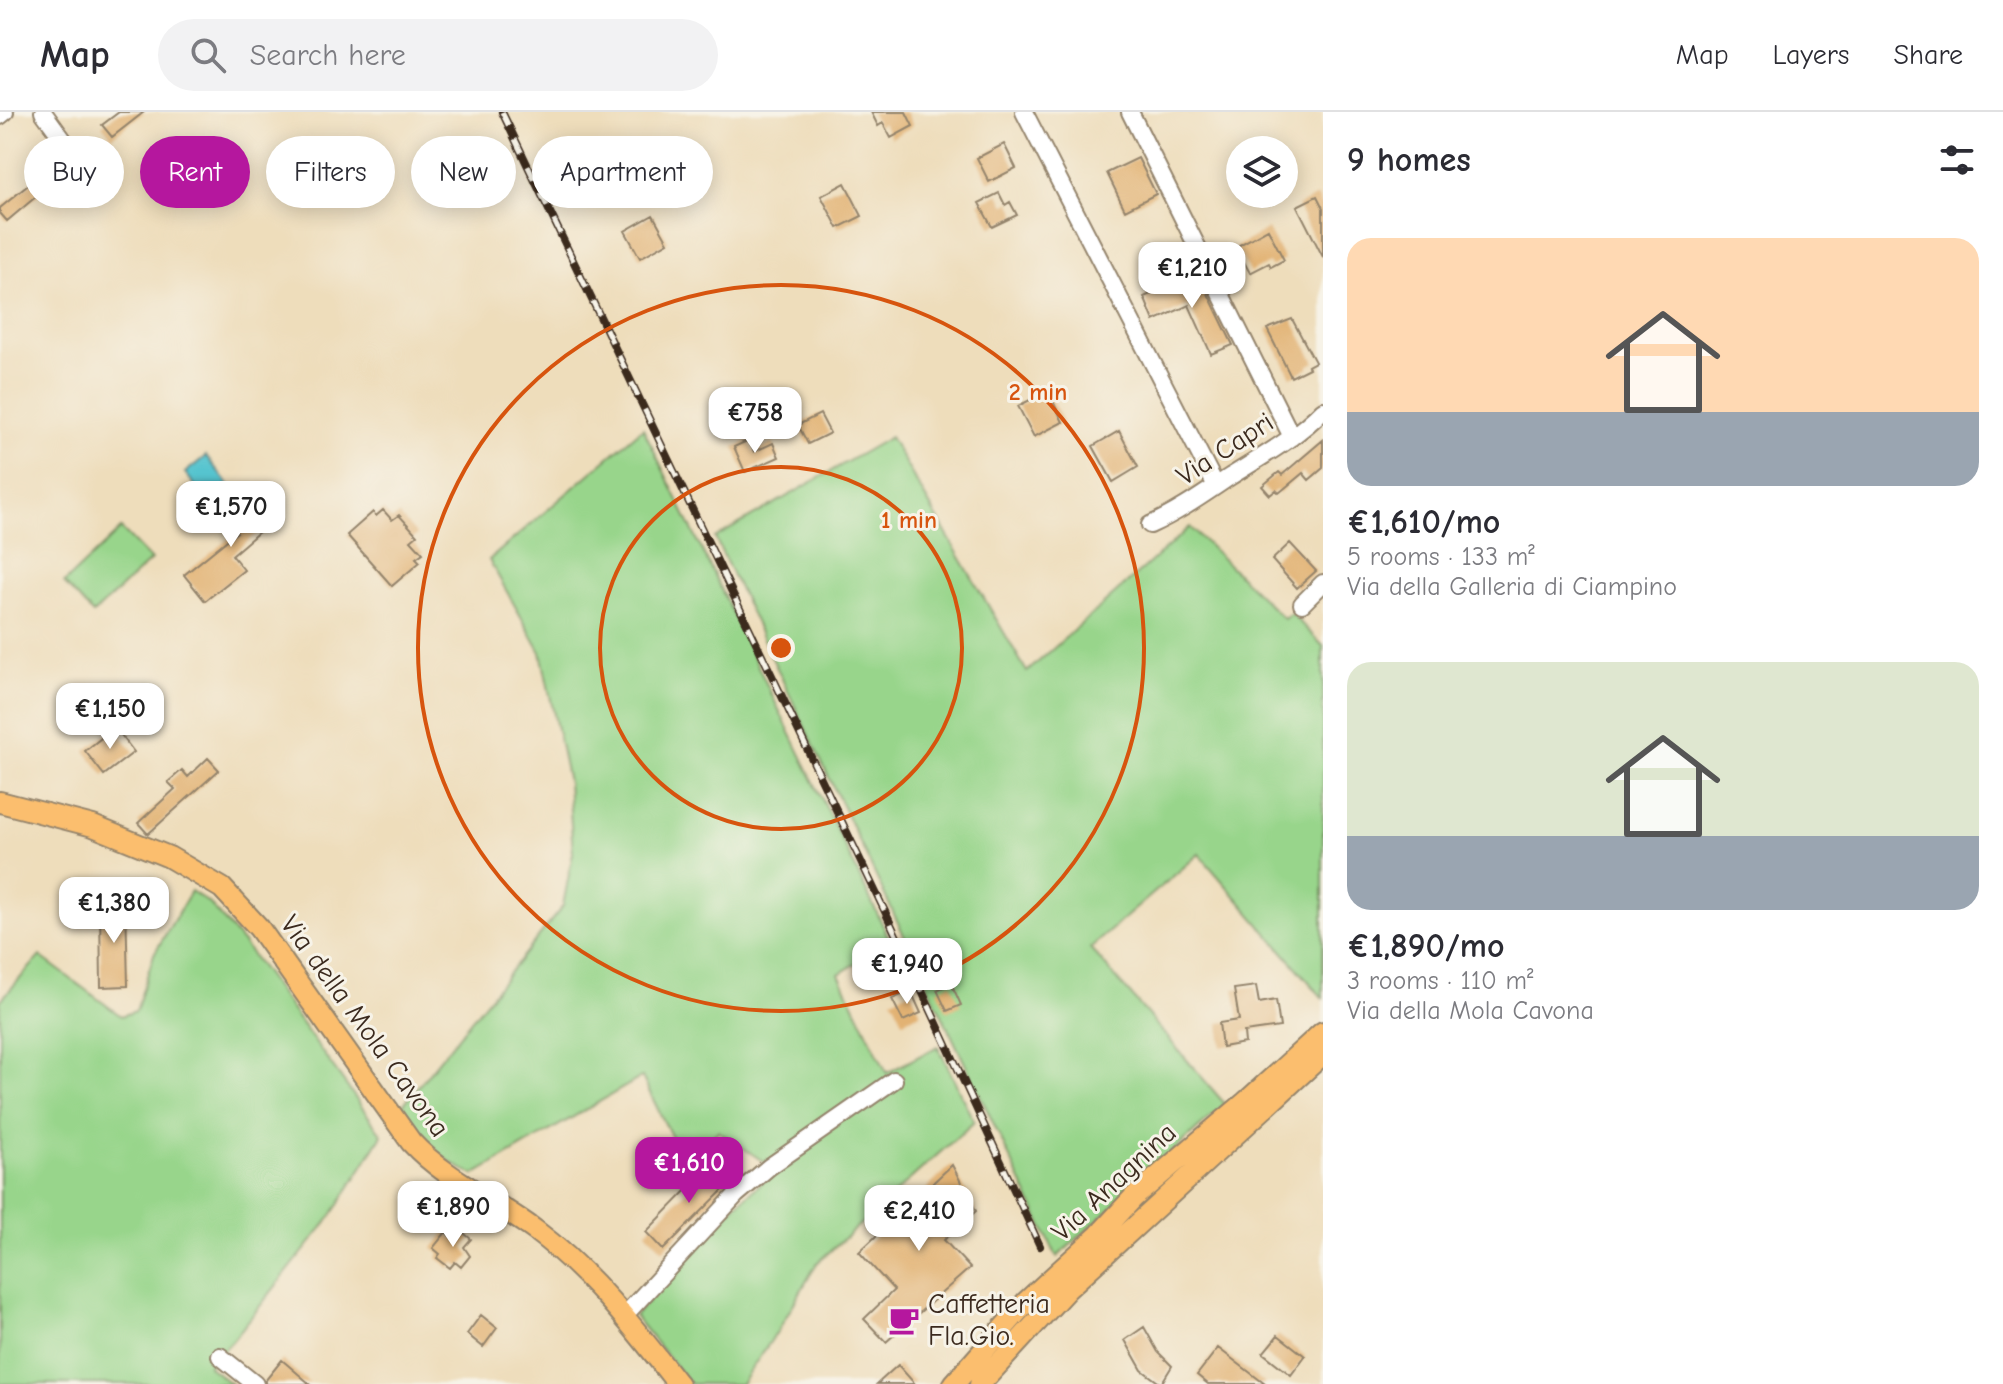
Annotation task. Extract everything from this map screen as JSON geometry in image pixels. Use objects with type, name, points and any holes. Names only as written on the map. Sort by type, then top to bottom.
[{"type":"main road","name":"Via della Mola Cavona","points":[[0,802],[93,826],[169,857],[222,888],[259,928],[396,1125],[416,1149],[442,1171],[538,1233],[564,1254],[624,1316],[678,1384]]},
{"type":"main road","name":"Via Anagnina","points":[[980,1375],[1027,1301],[1099,1235],[1134,1197],[1323,1032]]},
{"type":"main road","name":"Via Anagnina","points":[[954,1384],[980,1375],[1076,1280],[1323,1054]]},
{"type":"street","points":[[0,116],[5,112]]},
{"type":"street","points":[[43,112],[60,136]]},
{"type":"street","points":[[1024,112],[1216,486]]},
{"type":"street","points":[[1130,112],[1292,437]]},
{"type":"street","name":"Via Capri","points":[[1150,525],[1173,515],[1292,437],[1323,410]]},
{"type":"street","points":[[1302,604],[1323,583]]},
{"type":"street","points":[[624,1316],[736,1195],[769,1167],[894,1080]]},
{"type":"street","points":[[220,1356],[255,1384]]},
{"type":"green space","points":[[643,428],[891,942],[839,974],[887,1073],[938,1046],[974,1122],[817,1263],[779,1329],[741,1384],[690,1384],[634,1316],[735,1206],[776,1170],[718,1131],[685,1164],[642,1077],[474,1175],[449,1162],[432,1148],[399,1110],[563,906],[573,853],[568,782],[541,652],[489,560]]},
{"type":"green space","points":[[890,437],[1027,672],[1190,527],[1284,619],[1291,613],[1323,646],[1323,998],[1199,854],[1090,948],[1225,1104],[1057,1257],[715,538]]},
{"type":"green space","points":[[121,529],[151,560],[93,614],[64,583]]},
{"type":"green space","points":[[191,891],[210,904],[247,948],[382,1135],[331,1217],[232,1341],[208,1366],[231,1384],[0,1384],[0,1001],[40,956],[121,1016],[136,1011],[154,954]]},
{"type":"water","points":[[206,456],[237,495],[216,512],[185,473]]},
{"type":"building","points":[[119,112],[144,112],[113,136],[102,125]]},
{"type":"building","points":[[871,112],[906,112],[913,126],[891,138],[883,123],[878,126]]},
{"type":"building","points":[[1004,144],[1016,168],[989,182],[977,158]]},
{"type":"building","points":[[1138,158],[1156,194],[1125,210],[1107,173]]},
{"type":"building","points":[[845,183],[862,216],[838,228],[821,196]]},
{"type":"building","points":[[24,188],[24,207],[7,221],[0,208]]},
{"type":"building","points":[[999,193],[1005,205],[1010,202],[1017,215],[992,227],[979,203]]},
{"type":"building","points":[[1317,196],[1323,208],[1323,257],[1298,208]]},
{"type":"building","points":[[653,215],[668,242],[640,258],[625,231]]},
{"type":"building","points":[[1268,229],[1284,260],[1271,267],[1269,263],[1250,273],[1236,247]]},
{"type":"building","points":[[1198,273],[1233,345],[1211,354],[1189,305],[1154,321],[1144,297]]},
{"type":"building","points":[[1292,319],[1315,362],[1291,377],[1267,329]]},
{"type":"building","points":[[1048,391],[1063,422],[1034,437],[1018,406]]},
{"type":"building","points":[[820,414],[830,433],[808,444],[798,425]]},
{"type":"building","points":[[1119,431],[1138,467],[1113,482],[1093,446]]},
{"type":"building","points":[[749,440],[754,452],[773,443],[779,457],[745,472],[734,447]]},
{"type":"building","points":[[1323,440],[1323,468],[1309,480],[1303,473],[1279,493],[1276,490],[1270,495],[1262,486],[1279,472],[1282,475]]},
{"type":"building","points":[[264,493],[281,513],[232,555],[244,570],[205,601],[184,575],[237,532],[229,522]]},
{"type":"building","points":[[383,510],[392,520],[399,515],[417,535],[411,540],[423,553],[416,558],[420,562],[392,586],[347,535],[373,512],[376,516]]},
{"type":"building","points":[[1290,543],[1316,571],[1297,588],[1272,560]]},
{"type":"building","points":[[115,727],[134,752],[104,775],[85,751]]},
{"type":"building","points":[[208,758],[219,770],[148,834],[138,823],[175,789],[168,782],[182,770],[188,777]]},
{"type":"building","points":[[100,903],[126,903],[128,986],[101,987]]},
{"type":"building","points":[[951,983],[961,1005],[947,1011],[937,990]]},
{"type":"building","points":[[1256,986],[1259,1003],[1276,1000],[1280,1027],[1244,1032],[1245,1043],[1222,1047],[1219,1023],[1239,1020],[1234,989]]},
{"type":"building","points":[[911,991],[921,1013],[903,1021],[892,999]]},
{"type":"building","points":[[710,1160],[732,1181],[663,1250],[646,1232],[697,1180],[694,1177]]},
{"type":"building","points":[[952,1165],[976,1211],[944,1240],[970,1268],[886,1342],[864,1319],[894,1290],[859,1252]]},
{"type":"building","points":[[460,1230],[471,1239],[464,1247],[470,1256],[461,1267],[455,1262],[450,1268],[437,1258],[440,1254],[433,1248],[446,1232],[453,1239]]},
{"type":"building","points":[[481,1315],[497,1328],[483,1347],[467,1334]]},
{"type":"building","points":[[1144,1327],[1158,1352],[1172,1366],[1161,1384],[1142,1370],[1125,1340]]},
{"type":"building","points":[[1278,1335],[1305,1356],[1291,1375],[1263,1353]]},
{"type":"building","points":[[1218,1348],[1265,1384],[1208,1384],[1197,1375]]},
{"type":"building","points":[[282,1360],[310,1384],[266,1384],[265,1381]]},
{"type":"building","points":[[898,1365],[915,1384],[877,1384]]},
{"type":"railway","points":[[502,112],[889,920],[1040,1246]]},
{"type":"place","name":"Caffetteria Fla.Gio.","points":[[904,1320]]}]
